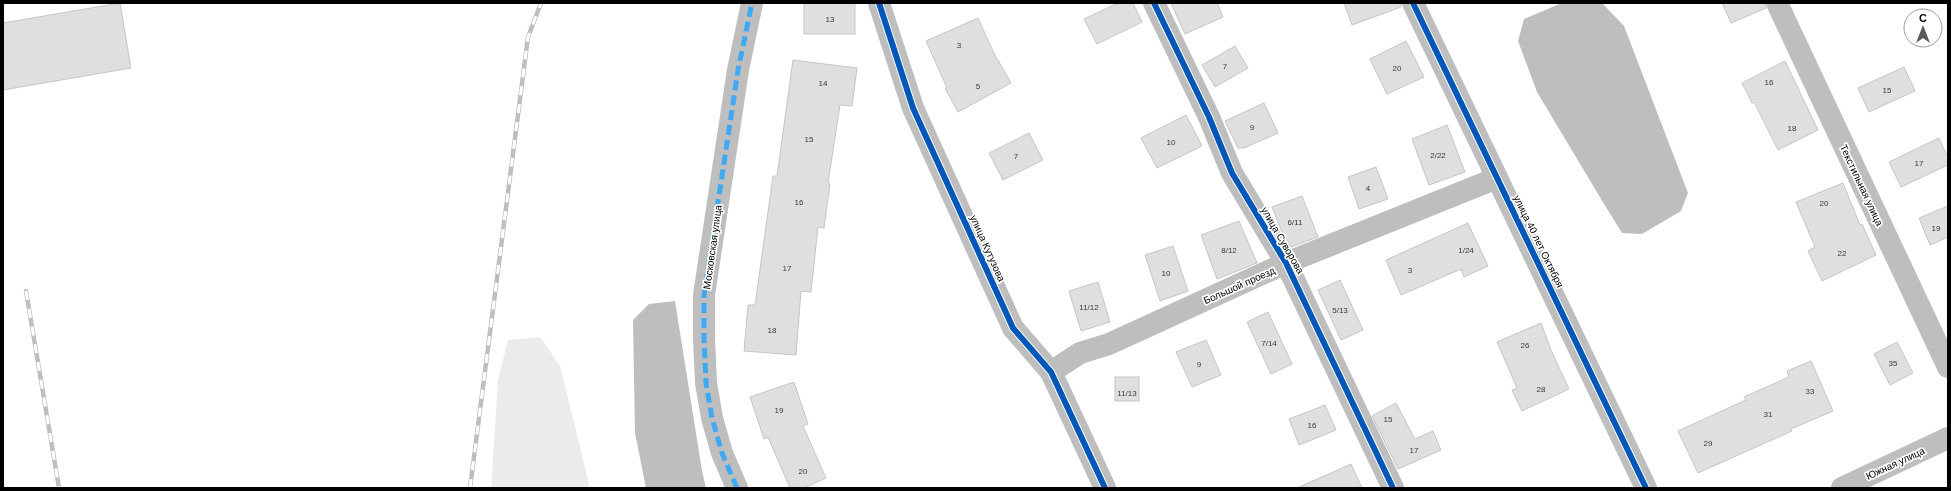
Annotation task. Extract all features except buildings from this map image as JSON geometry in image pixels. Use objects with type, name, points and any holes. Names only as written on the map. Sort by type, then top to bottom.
[{"type":"street","name":"Московская улица","points":[[737,488],[722,452],[711,411],[706,383],[704,295],[738,70],[752,3]]},
{"type":"street","name":"улица Кутузова","points":[[879,3],[913,108],[1013,328],[1051,372],[1105,488]]},
{"type":"street","name":"улица Суворова","points":[[1154,3],[1209,117],[1232,173],[1286,264],[1392,488]]},
{"type":"street","name":"улица 40 лет Октября","points":[[1413,3],[1646,488]]},
{"type":"street","name":"Текстильная улица","points":[[1777,3],[1948,366]]},
{"type":"street","name":"Большой проезд","points":[[1051,372],[1080,353],[1109,344],[1286,264],[1497,178]]},
{"type":"street","name":"Южная улица","points":[[1842,488],[1948,438]]},
{"type":"shaded area","points":[[1562,3],[1602,3],[1624,26],[1688,193],[1681,211],[1642,234],[1622,233],[1537,92],[1518,41],[1524,19]]},
{"type":"shaded area","points":[[675,301],[706,488],[646,488],[635,433],[633,320],[649,304]]},
{"type":"shaded area","points":[[540,337],[560,366],[590,488],[491,488],[498,380],[508,340]]},
{"type":"railway","points":[[470,488],[528,37],[541,3]]},
{"type":"railway","points":[[26,291],[59,488]]},
{"type":"marked path","points":[[737,488],[722,453],[712,418],[706,383],[704,295],[738,70],[752,3]]},
{"type":"cycle path","points":[[879,3],[913,108],[1013,328],[1051,372],[1105,488]]},
{"type":"cycle path","points":[[1154,3],[1209,117],[1232,173],[1286,263],[1393,488]]},
{"type":"cycle path","points":[[1413,3],[1646,488]]}]
